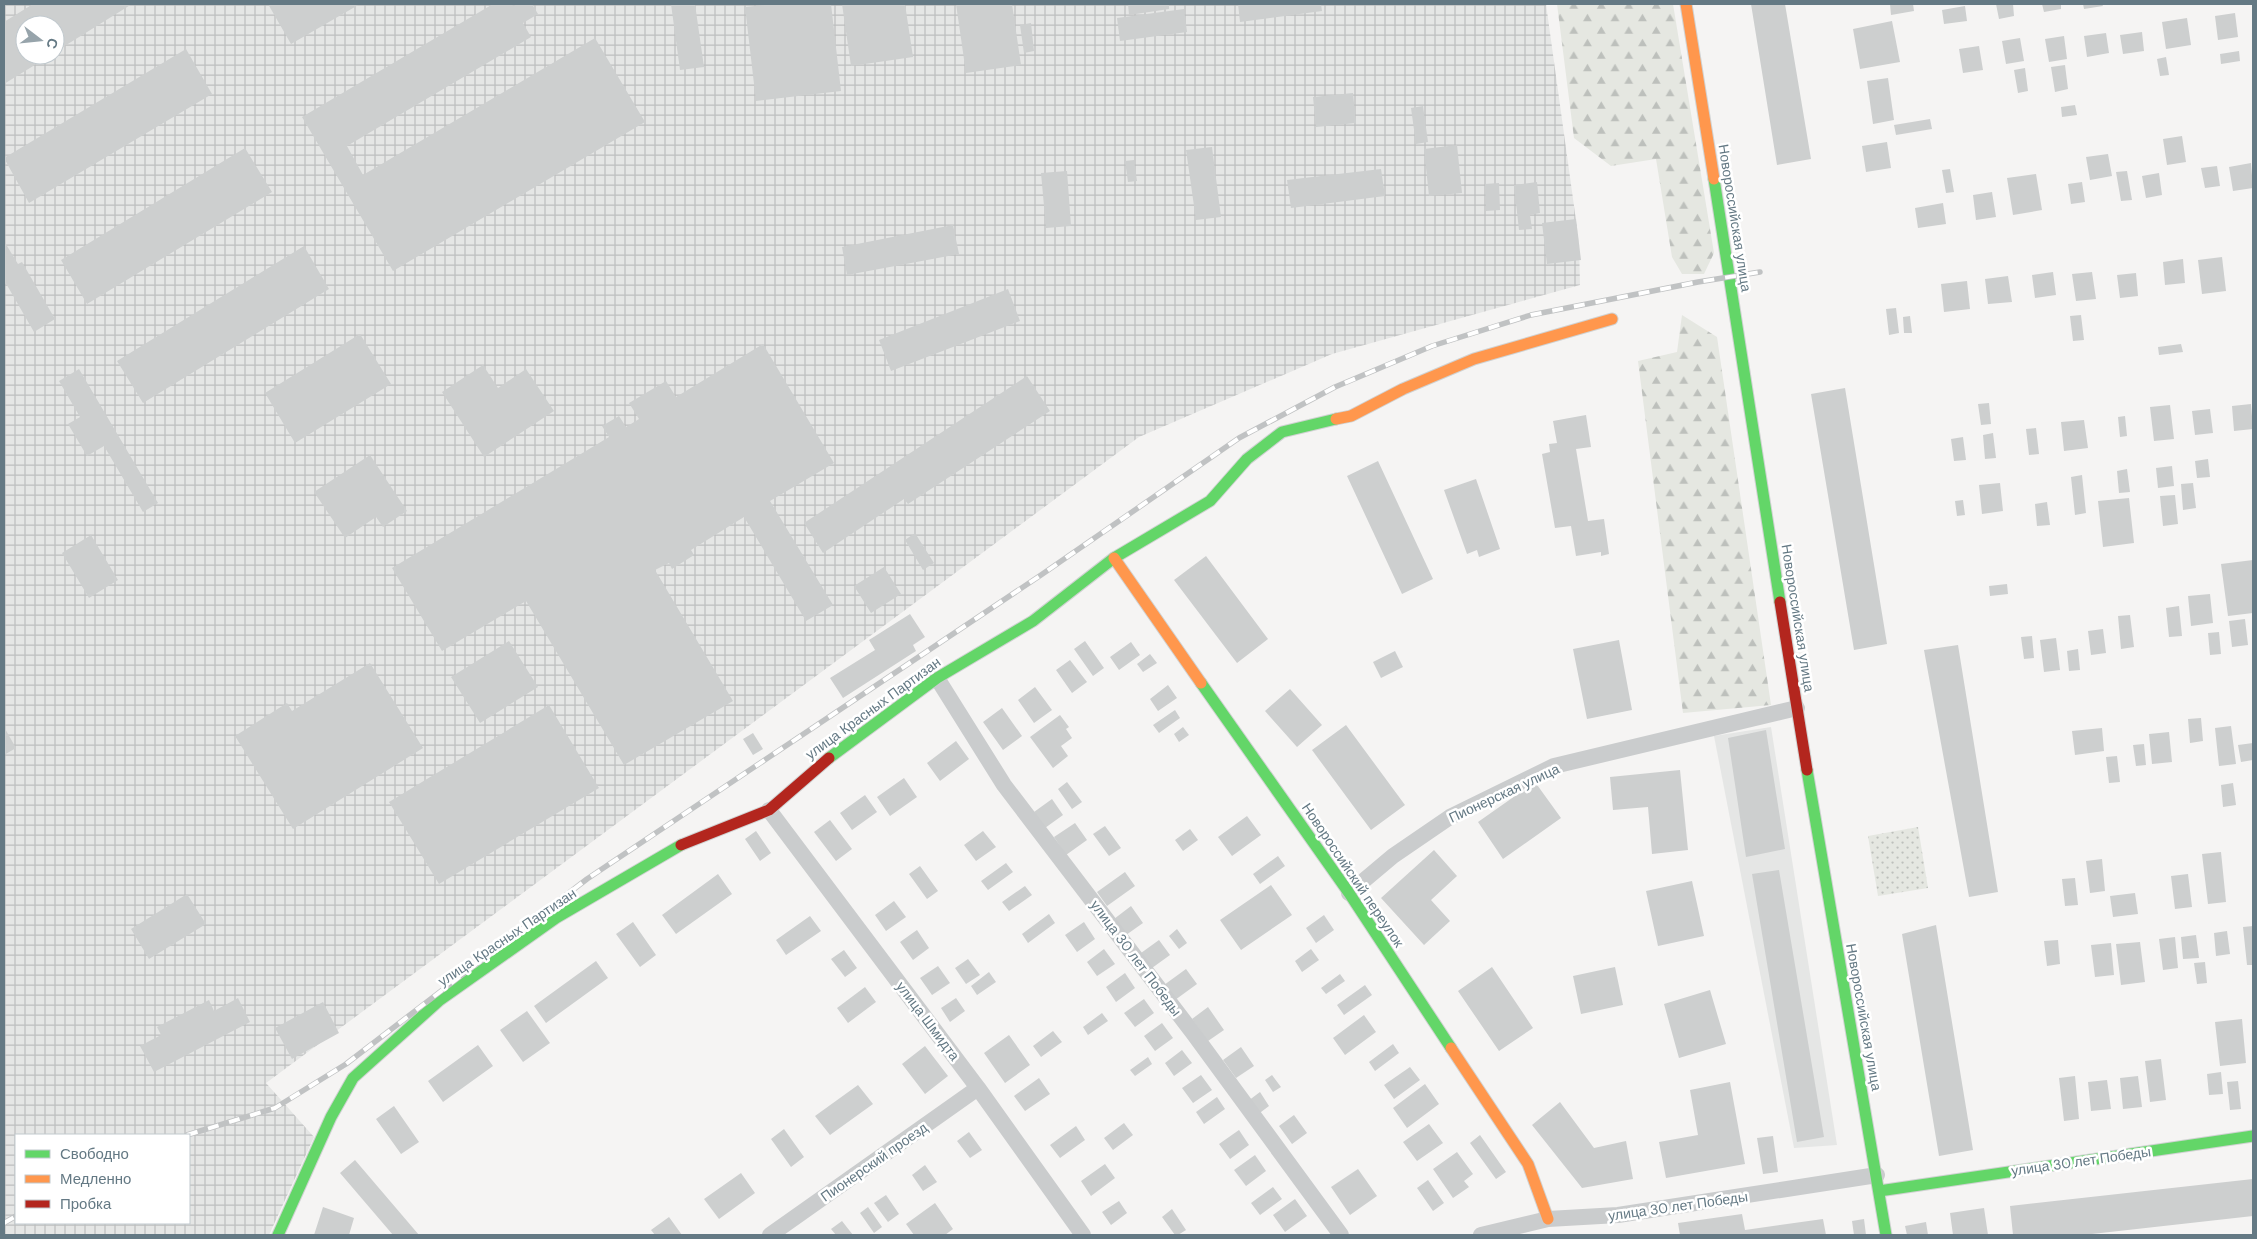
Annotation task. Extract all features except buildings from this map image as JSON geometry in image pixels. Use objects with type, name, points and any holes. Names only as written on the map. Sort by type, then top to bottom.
[{"type":"street","name":"Новороссийская улица","points":[[1686,4],[1824,881],[1886,1235]]},
{"type":"street","name":"улица Красных Партизан","points":[[278,1235],[331,1117],[353,1078],[440,1000],[556,918],[684,843],[769,810],[812,770],[937,678],[1033,621],[1114,558],[1210,501],[1247,459],[1282,432],[1351,416],[1403,389],[1474,359],[1612,319]]},
{"type":"street","name":"Новороссийский переулок","points":[[1114,558],[1349,893],[1528,1164],[1548,1219]]},
{"type":"street","name":"улица 30 лет Победы","points":[[937,678],[1004,785],[1193,1033],[1341,1235]]},
{"type":"street","name":"Пионерская улица","points":[[1349,893],[1393,856],[1450,817],[1554,766],[1797,708]]},
{"type":"street","name":"улица Шмидта","points":[[769,810],[978,1088],[1083,1235]]},
{"type":"street","name":"Пионерский проезд","points":[[770,1235],[978,1088]]},
{"type":"street","name":"улица 30 лет Победы","points":[[1481,1235],[1548,1219],[1618,1215],[2253,1136]]},
{"type":"shaded area","points":[[4,4],[1546,4],[1579,242],[1580,285],[1332,354],[1139,437],[266,1083],[314,1137],[269,1235],[4,1235]]},
{"type":"shaded area","points":[[1771,727],[1837,1145],[1794,1148],[1714,736]]},
{"type":"green space","points":[[1557,4],[1673,4],[1714,253],[1704,274],[1682,274],[1672,257],[1656,159],[1611,166],[1574,138]]},
{"type":"green space","points":[[1682,315],[1717,337],[1771,705],[1683,713],[1638,361],[1677,352]]},
{"type":"green space","points":[[1918,827],[1928,888],[1878,896],[1868,836]]},
{"type":"railway","points":[[190,1134],[275,1108],[346,1064],[587,879],[1041,575],[1239,438],[1335,387],[1432,346],[1531,315],[1698,282],[1760,272]]},
{"type":"railway","points":[[4,1223],[15,1217]]},
{"type":"traffic: fast","points":[[1714,179],[1780,602]]},
{"type":"traffic: fast","points":[[829,758],[937,678],[1033,621],[1114,558],[1210,501],[1247,459],[1282,432],[1336,419]]},
{"type":"traffic: fast","points":[[1201,683],[1349,893],[1451,1048]]},
{"type":"traffic: fast","points":[[1807,770],[1886,1235]]},
{"type":"traffic: fast","points":[[278,1235],[331,1117],[353,1078],[440,1000],[556,918],[681,845]]},
{"type":"traffic: fast","points":[[1879,1191],[2253,1136]]},
{"type":"traffic: slow","points":[[1686,4],[1714,179]]},
{"type":"traffic: slow","points":[[1336,419],[1351,416],[1403,389],[1474,359],[1612,319]]},
{"type":"traffic: slow","points":[[1114,558],[1201,683]]},
{"type":"traffic: slow","points":[[1451,1048],[1528,1164],[1548,1219]]},
{"type":"traffic: jam","points":[[1780,602],[1807,770]]},
{"type":"traffic: jam","points":[[681,845],[769,810],[829,758]]}]
